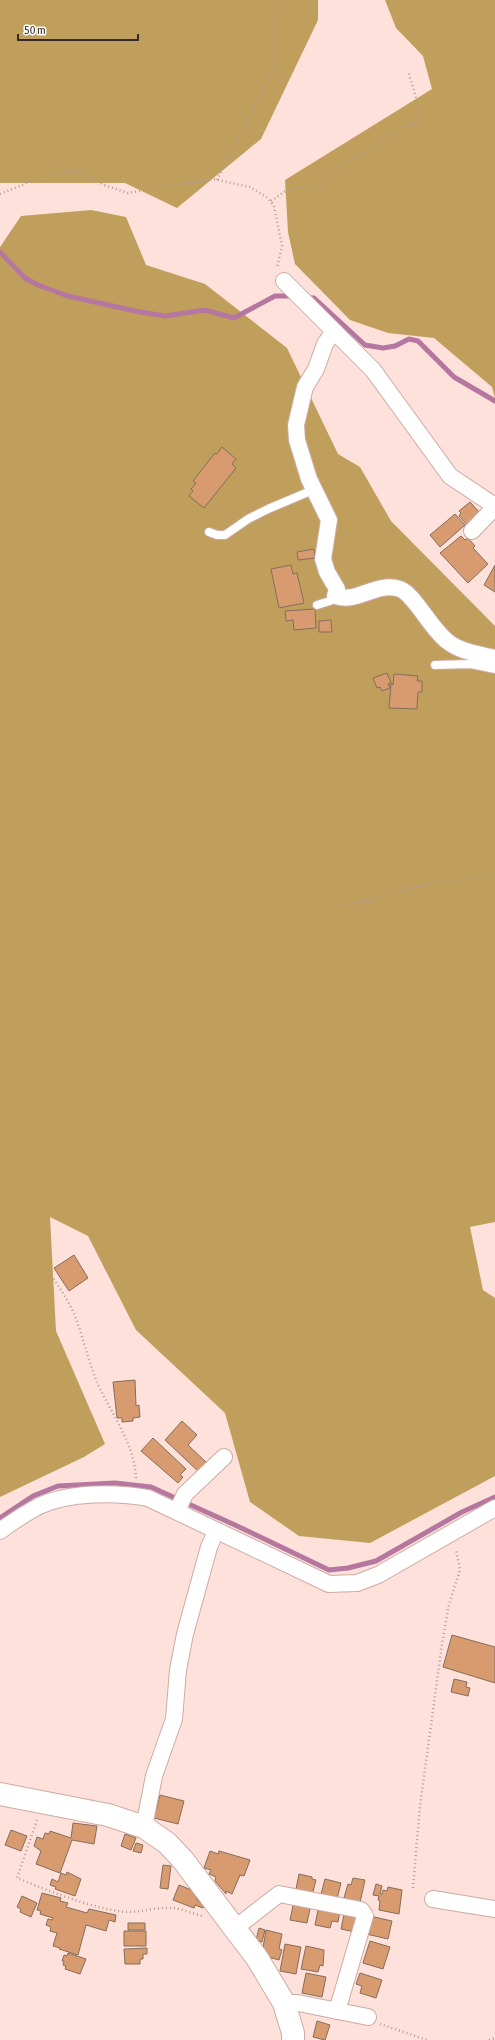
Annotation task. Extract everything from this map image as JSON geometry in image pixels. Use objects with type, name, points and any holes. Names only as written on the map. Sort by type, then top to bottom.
[{"type":"street","points":[[284,281],[373,370],[450,476],[495,506],[472,531]]},
{"type":"street","points":[[334,331],[325,344],[316,369],[305,387],[296,425],[300,451],[313,490],[328,520],[323,559],[327,572],[337,589],[335,596],[348,599],[375,588],[399,589],[412,598],[434,629],[447,642],[463,650],[495,658]]},
{"type":"street","points":[[176,1511],[185,1494],[224,1457]]},
{"type":"street","points":[[0,1531],[40,1506],[68,1498],[101,1495],[136,1495],[148,1498],[329,1584],[357,1583],[378,1575],[495,1508]]},
{"type":"street","points":[[144,1827],[154,1776],[174,1719],[178,1670],[185,1634],[209,1547],[216,1531]]},
{"type":"street","points":[[0,1794],[42,1803],[108,1814],[144,1827],[167,1843],[183,1860],[257,1958],[284,2003],[293,2033],[293,2040]]},
{"type":"street","points":[[230,1923],[278,1894],[361,1910],[365,1916],[337,2011]]},
{"type":"street","points":[[432,1899],[495,1909]]},
{"type":"street","points":[[284,2003],[298,2003],[368,2017]]},
{"type":"lane","points":[[209,532],[217,535],[225,535],[268,509],[313,490]]},
{"type":"lane","points":[[317,605],[330,601],[335,596]]},
{"type":"lane","points":[[435,665],[472,664],[495,669]]},
{"type":"path","points":[[217,180],[274,68],[274,20],[278,0]]},
{"type":"path","points":[[271,201],[287,190],[304,187],[321,187],[339,166],[367,151],[386,135],[417,122],[417,103],[408,70]]},
{"type":"path","points":[[0,194],[32,181],[68,171],[79,172],[104,185],[128,193],[159,189],[189,182],[217,180],[250,187],[260,192],[271,201],[274,206],[282,246],[277,270],[284,281]]},
{"type":"path","points":[[335,909],[431,883],[495,876]]},
{"type":"path","points":[[47,1269],[72,1311],[96,1379],[132,1452],[136,1472],[136,1495]]},
{"type":"path","points":[[413,1888],[415,1848],[424,1769],[446,1618],[460,1570],[455,1554],[462,1528]]},
{"type":"path","points":[[42,1803],[17,1878],[71,1899],[103,1909],[137,1913],[150,1909],[171,1908],[230,1923]]},
{"type":"path","points":[[368,2017],[372,2021],[427,2040]]},
{"type":"path","points":[[489,2040],[495,2038]]},
{"type":"shaded area","points":[[0,0],[318,0],[318,20],[261,139],[177,208],[125,183],[0,183]]},
{"type":"shaded area","points":[[385,0],[495,0],[495,398],[492,387],[434,338],[388,333],[350,320],[295,264],[288,232],[285,180],[432,89],[423,56],[396,28]]},
{"type":"shaded area","points":[[91,210],[126,217],[146,265],[205,284],[287,348],[338,454],[360,467],[391,521],[495,626],[495,1222],[470,1227],[483,1290],[495,1298],[495,1476],[370,1543],[299,1536],[250,1502],[225,1413],[136,1330],[88,1236],[50,1217],[56,1331],[105,1444],[84,1457],[0,1497],[0,247],[21,216]]},
{"type":"building","points":[[222,447],[236,459],[232,464],[236,468],[204,508],[189,496],[193,491],[191,489],[196,483],[193,481],[215,453],[217,454]]},
{"type":"building","points":[[470,502],[482,515],[468,526],[459,516],[461,513],[459,511]]},
{"type":"building","points":[[455,514],[465,525],[440,547],[430,535]]},
{"type":"building","points":[[461,536],[465,540],[468,538],[475,546],[473,548],[488,564],[468,583],[440,553]]},
{"type":"building","points":[[314,549],[315,558],[298,560],[297,552]]},
{"type":"building","points":[[291,565],[293,574],[297,573],[304,603],[279,608],[271,569]]},
{"type":"building","points":[[495,565],[495,592],[484,585]]},
{"type":"building","points":[[315,609],[316,628],[294,630],[293,620],[286,621],[285,611]]},
{"type":"building","points":[[331,620],[332,632],[319,632],[319,621]]},
{"type":"building","points":[[387,673],[391,683],[388,684],[390,688],[382,691],[380,687],[377,688],[373,678]]},
{"type":"building","points":[[394,674],[418,676],[417,681],[422,681],[422,692],[418,692],[417,709],[389,708],[391,684],[393,685]]},
{"type":"building","points":[[74,1255],[88,1278],[69,1291],[54,1268]]},
{"type":"building","points":[[135,1380],[136,1406],[139,1405],[140,1417],[133,1418],[133,1421],[122,1422],[122,1418],[117,1418],[113,1382]]},
{"type":"building","points":[[182,1421],[197,1435],[188,1445],[209,1465],[201,1474],[165,1440]]},
{"type":"building","points":[[153,1438],[186,1469],[180,1475],[183,1477],[178,1483],[141,1451]]},
{"type":"building","points":[[452,1635],[495,1647],[495,1683],[443,1667]]},
{"type":"building","points":[[454,1679],[467,1682],[466,1687],[470,1688],[468,1696],[451,1692]]},
{"type":"building","points":[[160,1795],[184,1801],[178,1824],[154,1818]]},
{"type":"building","points":[[73,1823],[97,1826],[94,1844],[72,1840],[60,1873],[36,1864],[41,1851],[34,1846],[37,1837],[43,1839],[45,1833],[49,1834],[50,1831],[71,1838]]},
{"type":"building","points":[[11,1830],[27,1836],[21,1851],[5,1845]]},
{"type":"building","points":[[125,1834],[136,1838],[131,1850],[121,1846]]},
{"type":"building","points":[[136,1843],[143,1845],[141,1853],[133,1851]]},
{"type":"building","points":[[210,1851],[218,1854],[219,1851],[250,1860],[244,1876],[240,1875],[232,1894],[226,1891],[226,1894],[215,1881],[216,1877],[209,1874],[211,1870],[204,1868]]},
{"type":"building","points":[[163,1865],[171,1866],[168,1889],[160,1888]]},
{"type":"building","points":[[67,1872],[81,1879],[75,1896],[55,1889],[56,1887],[50,1885],[52,1879],[58,1882],[61,1873],[66,1875]]},
{"type":"building","points":[[299,1874],[312,1877],[312,1879],[316,1880],[312,1895],[295,1894]]},
{"type":"building","points":[[353,1878],[365,1880],[359,1907],[346,1904],[348,1899],[344,1898],[348,1884],[351,1885]]},
{"type":"building","points":[[325,1879],[341,1883],[337,1899],[320,1898]]},
{"type":"building","points":[[376,1884],[382,1886],[380,1894],[382,1894],[383,1890],[387,1891],[388,1887],[402,1890],[399,1914],[379,1910],[379,1896],[373,1895]]},
{"type":"building","points":[[179,1885],[194,1891],[198,1901],[204,1904],[203,1908],[195,1905],[194,1908],[173,1900]]},
{"type":"building","points":[[42,1893],[61,1898],[60,1901],[68,1903],[66,1907],[87,1913],[89,1909],[116,1915],[115,1922],[109,1920],[106,1931],[86,1925],[78,1955],[59,1949],[60,1948],[53,1946],[57,1933],[50,1931],[51,1927],[46,1925],[48,1919],[52,1920],[53,1918],[40,1914],[41,1911],[37,1910]]},
{"type":"building","points":[[22,1896],[37,1903],[31,1917],[20,1912],[21,1909],[17,1907]]},
{"type":"building","points":[[294,1901],[311,1904],[307,1923],[290,1920]]},
{"type":"building","points":[[319,1905],[340,1909],[338,1922],[332,1921],[330,1928],[315,1925]]},
{"type":"building","points":[[345,1910],[359,1913],[355,1932],[341,1929]]},
{"type":"building","points":[[370,1916],[392,1921],[388,1939],[366,1934]]},
{"type":"building","points":[[128,1923],[145,1923],[145,1930],[128,1930]]},
{"type":"building","points":[[259,1928],[265,1930],[262,1942],[256,1940]]},
{"type":"building","points":[[266,1930],[282,1934],[279,1949],[282,1950],[279,1960],[268,1957],[263,1948]]},
{"type":"building","points":[[124,1931],[146,1931],[146,1946],[124,1946]]},
{"type":"building","points":[[370,1941],[390,1947],[383,1969],[363,1963]]},
{"type":"building","points":[[285,1944],[301,1947],[296,1974],[280,1971]]},
{"type":"building","points":[[306,1946],[324,1950],[323,1966],[320,1965],[318,1972],[301,1969]]},
{"type":"building","points":[[147,1948],[147,1954],[143,1954],[143,1959],[140,1959],[140,1964],[125,1964],[124,1949]]},
{"type":"building","points":[[68,1953],[86,1959],[80,1974],[65,1969],[66,1966],[63,1965],[64,1961],[62,1961],[64,1955],[67,1956]]},
{"type":"building","points":[[306,1973],[326,1977],[322,1997],[302,1993]]},
{"type":"building","points":[[360,1973],[382,1980],[376,1998],[360,1993],[362,1986],[356,1984]]},
{"type":"building","points":[[317,2021],[330,2025],[325,2040],[313,2037]]},
{"type":"waterway","points":[[0,252],[25,278],[38,285],[68,296],[165,316],[205,310],[234,318],[275,296],[293,296]]},
{"type":"waterway","points":[[307,298],[314,298],[365,345],[383,348],[395,346],[409,339],[418,341],[454,377],[495,401]]},
{"type":"waterway","points":[[0,1518],[33,1496],[58,1486],[115,1483],[151,1487],[329,1570],[348,1568],[376,1561],[462,1512],[495,1497]]}]
